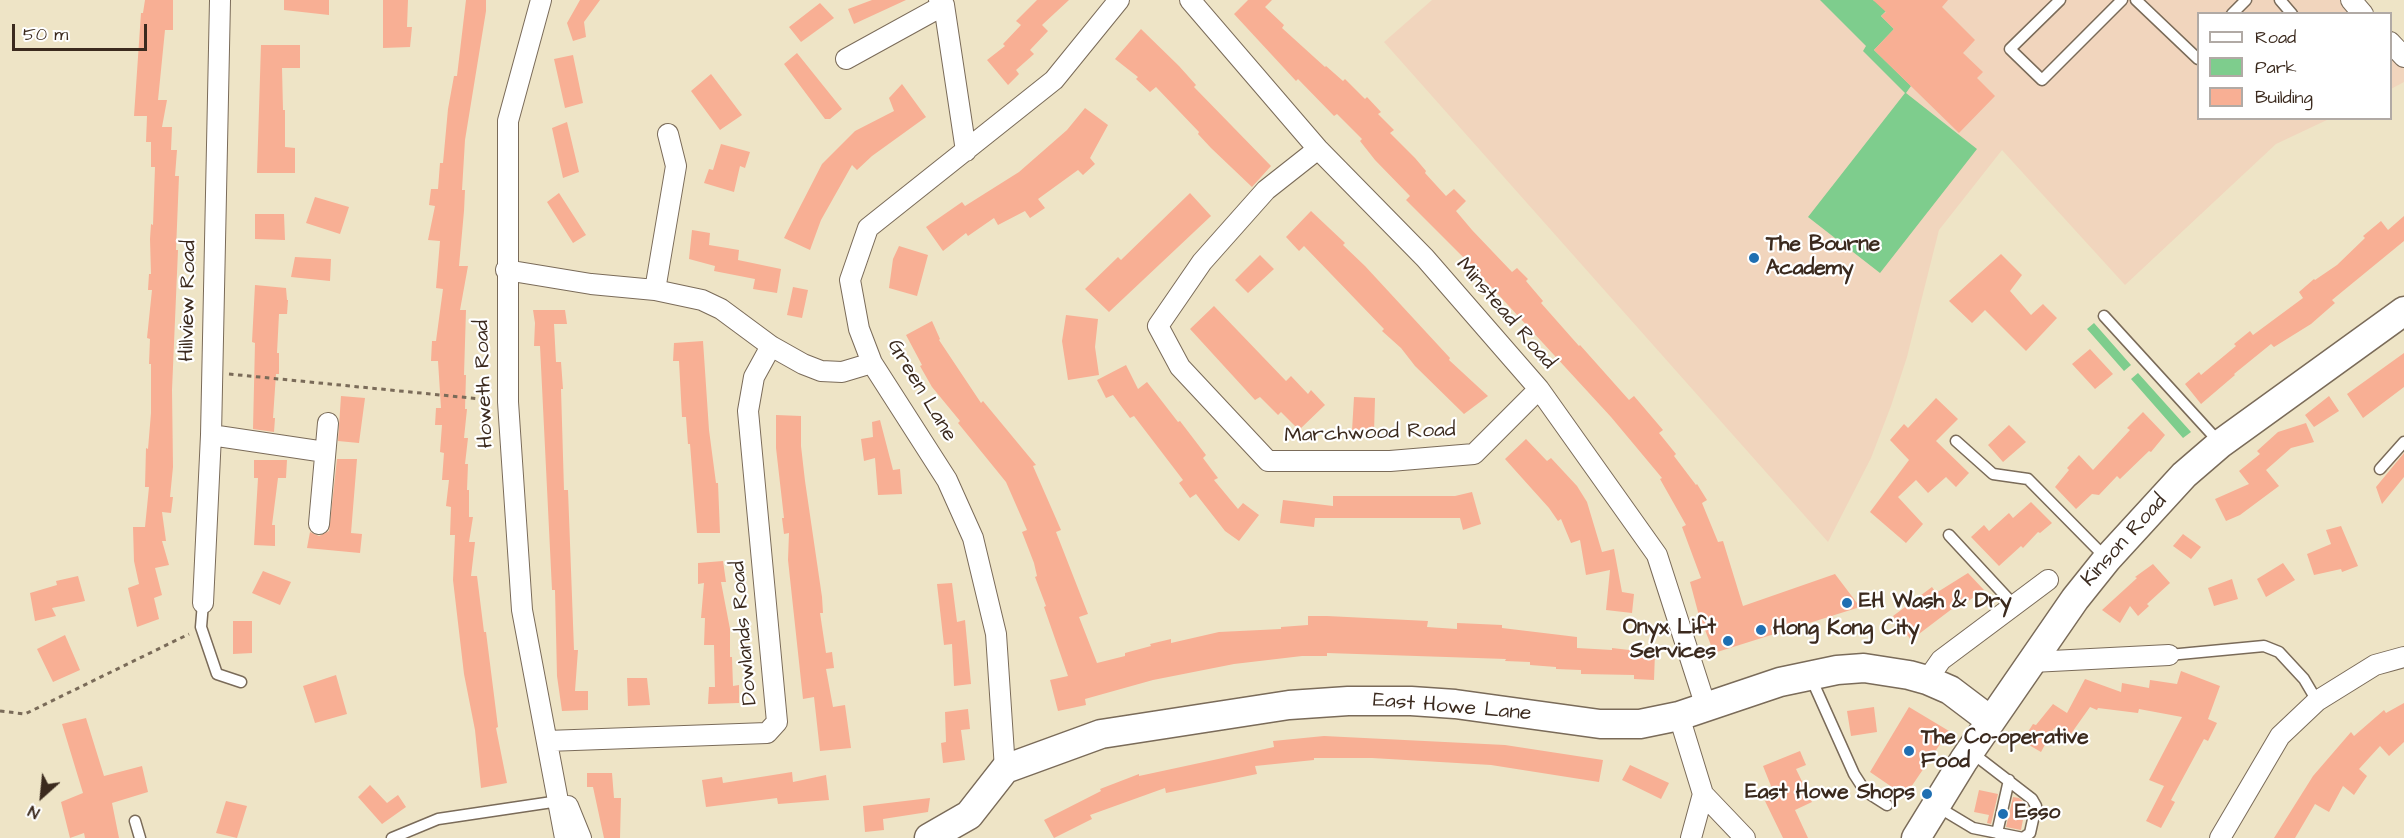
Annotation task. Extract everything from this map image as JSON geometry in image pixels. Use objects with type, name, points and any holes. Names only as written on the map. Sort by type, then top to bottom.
[{"type":"street","name":"Hillview Road","points":[[203,603],[211,435],[220,0]]},
{"type":"street","name":"Howeth Road","points":[[541,0],[508,121],[506,270],[508,402],[522,610],[565,838]]},
{"type":"street","name":"Green Lane","points":[[1005,769],[996,634],[973,538],[947,480],[872,363],[858,329],[849,280],[868,228],[1054,80],[1119,0]]},
{"type":"street","name":"Minstead Road","points":[[1190,0],[1318,149],[1425,258],[1539,389],[1657,555],[1706,707]]},
{"type":"street","points":[[2350,0],[2361,12]]},
{"type":"street","points":[[846,59],[942,3],[966,151]]},
{"type":"street","points":[[2392,43],[2404,57]]},
{"type":"street","points":[[655,291],[676,166],[668,134]]},
{"type":"street","name":"Marchwood Road","points":[[1318,149],[1266,190],[1202,262],[1158,326],[1180,367],[1201,390],[1268,461],[1390,461],[1474,454],[1539,389]]},
{"type":"street","points":[[506,270],[702,300],[721,309],[771,346],[803,364],[831,373],[843,372],[872,363]]},
{"type":"street","name":"Kinson Road","points":[[1916,838],[1970,752],[2075,599],[2107,559],[2184,475],[2220,444],[2404,311]]},
{"type":"street","name":"Dowlands Road","points":[[547,741],[767,733],[777,722],[748,411],[754,377],[771,346]]},
{"type":"street","points":[[319,524],[328,423]]},
{"type":"street","points":[[211,435],[325,452]]},
{"type":"street","points":[[1927,680],[1941,660],[2013,604],[2049,580]]},
{"type":"street","points":[[2032,662],[2169,655]]},
{"type":"street","points":[[2220,838],[2280,736],[2317,701],[2375,664],[2404,657]]},
{"type":"street","name":"East Howe Lane","points":[[1005,769],[1101,734],[1289,705],[1348,700],[1411,701],[1455,704],[1600,724],[1640,723],[1679,716],[1780,682],[1810,675],[1864,668],[1927,680],[1950,690],[1991,721]]},
{"type":"street","points":[[1679,716],[1703,794],[1745,838]]},
{"type":"street","name":"Howeth Road","points":[[552,768],[581,838]]},
{"type":"street","points":[[928,838],[969,815],[1005,769]]},
{"type":"street","points":[[1691,838],[1703,794]]},
{"type":"lane","points":[[2060,0],[2010,49],[2042,81],[2122,0]]},
{"type":"lane","points":[[2136,0],[2197,57]]},
{"type":"lane","points":[[2234,12],[2246,0]]},
{"type":"lane","points":[[2280,0],[2290,12]]},
{"type":"lane","points":[[2104,316],[2220,444]]},
{"type":"lane","points":[[1956,441],[1993,474],[2028,479],[2107,559]]},
{"type":"lane","points":[[2380,468],[2404,442]]},
{"type":"lane","points":[[1948,535],[2013,604]]},
{"type":"lane","points":[[203,603],[201,627],[217,674],[241,682]]},
{"type":"lane","points":[[2169,655],[2264,646],[2280,652],[2304,679],[2317,701]]},
{"type":"lane","points":[[1810,675],[1854,774],[1865,791],[1887,805]]},
{"type":"lane","points":[[1935,805],[1973,828],[2022,838],[2030,833],[2036,806],[2026,793],[1970,752]]},
{"type":"lane","points":[[1996,833],[2009,780]]},
{"type":"lane","points":[[392,838],[438,819],[559,801]]},
{"type":"lane","points":[[135,821],[140,838]]},
{"type":"path","points":[[211,373],[508,402]]},
{"type":"path","points":[[0,711],[25,714],[160,650],[201,627]]},
{"type":"shaded area","name":"The Bourne Academy","points":[[1432,0],[2350,0],[2362,12],[2197,12],[2197,120],[2327,120],[2276,144],[2125,285],[2002,150],[1939,230],[1907,357],[1891,406],[1871,458],[1828,542],[1384,42]]},
{"type":"shaded area","points":[[2392,45],[2404,57],[2404,82],[2392,88]]},
{"type":"green space","points":[[1820,0],[1873,0],[1887,10],[1881,16],[1894,29],[1874,50],[1911,86],[1906,93],[1977,149],[1880,273],[1808,217],[1905,93],[1863,51],[1866,46]]},
{"type":"green space","points":[[2094,323],[2131,365],[2124,371],[2087,329]]},
{"type":"green space","points":[[2138,373],[2191,432],[2183,438],[2131,379]]},
{"type":"building","points":[[145,0],[173,0],[173,30],[165,30],[158,100],[167,100],[162,127],[172,127],[171,150],[177,150],[175,176],[179,176],[172,390],[173,467],[170,497],[173,497],[171,513],[162,512],[166,541],[162,541],[169,565],[155,568],[162,595],[154,598],[159,619],[137,627],[128,588],[139,584],[134,561],[133,527],[145,527],[149,487],[145,487],[146,448],[148,449],[151,413],[150,339],[147,338],[152,290],[148,290],[149,274],[151,274],[150,239],[151,224],[153,225],[155,167],[151,167],[151,142],[146,142],[147,116],[134,116],[141,13],[143,13]]},
{"type":"building","points":[[284,0],[329,0],[329,15],[284,10]]},
{"type":"building","points":[[383,0],[408,0],[407,27],[412,27],[410,47],[383,48]]},
{"type":"building","points":[[466,0],[486,0],[465,140],[462,190],[465,190],[464,211],[459,266],[468,266],[460,310],[466,310],[464,375],[466,375],[465,409],[467,409],[464,438],[468,438],[465,464],[468,464],[469,517],[473,517],[469,542],[475,542],[471,576],[477,576],[498,727],[496,728],[507,783],[481,788],[453,580],[455,535],[450,535],[451,507],[446,506],[449,480],[442,480],[444,453],[440,452],[442,425],[435,425],[436,408],[441,408],[438,361],[431,361],[432,341],[436,341],[443,289],[436,288],[440,241],[428,240],[435,206],[429,205],[431,189],[438,189],[440,163],[443,163],[448,109],[454,76],[457,76]]},
{"type":"building","points":[[580,0],[600,0],[584,22],[586,37],[573,41],[567,23]]},
{"type":"building","points":[[872,0],[906,0],[854,24],[848,9]]},
{"type":"building","points":[[1037,0],[1069,0],[1042,25],[1048,31],[1030,50],[1034,54],[1016,70],[1019,74],[1008,85],[987,60],[1005,46],[1003,44],[1021,25],[1016,21]]},
{"type":"building","points":[[1248,0],[1272,0],[1265,7],[1284,25],[1282,28],[1325,67],[1343,81],[1345,79],[1365,99],[1367,97],[1381,112],[1378,114],[1394,130],[1390,133],[1415,158],[1446,196],[1454,189],[1466,201],[1456,211],[1472,230],[1512,272],[1517,268],[1528,279],[1526,281],[1543,301],[1541,303],[1579,346],[1629,400],[1634,396],[1663,430],[1659,433],[1707,500],[1702,503],[1718,542],[1723,541],[1743,606],[1835,574],[1860,607],[1714,653],[1698,612],[1690,582],[1701,578],[1682,527],[1686,525],[1660,479],[1662,478],[1611,417],[1554,355],[1472,266],[1406,200],[1410,196],[1375,160],[1360,141],[1362,139],[1337,114],[1334,116],[1298,79],[1296,81],[1234,14]]},
{"type":"building","points":[[1873,0],[1948,0],[1942,7],[1975,40],[1963,53],[1983,72],[1977,78],[1995,96],[1959,133],[1874,50],[1894,29],[1881,16],[1886,12]]},
{"type":"building","points":[[820,3],[834,18],[801,42],[789,27]]},
{"type":"building","points":[[1141,29],[1179,66],[1196,85],[1194,87],[1271,166],[1252,187],[1211,148],[1198,134],[1199,132],[1156,87],[1150,92],[1136,79],[1138,77],[1115,59]]},
{"type":"building","points":[[261,45],[300,45],[300,68],[282,68],[285,147],[295,148],[295,173],[257,173]]},
{"type":"building","points":[[797,53],[842,109],[830,119],[825,119],[784,64]]},
{"type":"building","points":[[573,55],[583,103],[565,108],[554,59]]},
{"type":"building","points":[[711,74],[742,115],[720,130],[691,91]]},
{"type":"building","points":[[902,84],[926,117],[872,156],[857,170],[852,165],[821,220],[810,250],[784,238],[822,164],[855,131],[894,111],[889,98]]},
{"type":"building","points":[[1085,108],[1108,125],[1090,158],[1095,164],[1083,175],[1078,170],[1038,199],[1045,208],[1030,218],[1025,211],[998,225],[994,218],[968,236],[966,233],[943,251],[926,227],[962,202],[965,206],[1019,172],[1067,130]]},
{"type":"building","points":[[567,122],[579,172],[563,178],[552,128]]},
{"type":"building","points":[[721,144],[750,152],[745,168],[740,166],[734,192],[704,183],[709,169],[713,170]]},
{"type":"building","points":[[559,193],[586,235],[573,243],[547,202]]},
{"type":"building","points":[[1190,193],[1211,216],[1109,312],[1085,289],[1118,257],[1121,260]]},
{"type":"building","points":[[315,197],[349,207],[340,234],[306,223]]},
{"type":"building","points":[[1311,211],[1345,243],[1343,245],[1450,358],[1449,360],[1488,396],[1464,414],[1415,366],[1401,348],[1382,331],[1384,329],[1304,246],[1299,251],[1286,237]]},
{"type":"building","points":[[255,214],[284,214],[285,240],[255,239]]},
{"type":"building","points":[[2404,216],[2404,241],[2332,300],[2335,303],[2311,324],[2274,347],[2271,344],[2201,404],[2185,384],[2199,372],[2201,375],[2236,346],[2234,344],[2250,331],[2253,335],[2303,298],[2299,292],[2314,279],[2337,265],[2365,238],[2363,236],[2381,221],[2388,230]]},
{"type":"building","points":[[692,230],[710,233],[709,245],[739,250],[738,260],[781,269],[777,293],[753,289],[755,279],[714,271],[715,266],[689,259]]},
{"type":"building","points":[[899,246],[928,255],[917,296],[889,288],[893,259]]},
{"type":"building","points":[[2001,254],[2022,275],[2010,291],[2031,315],[2043,304],[2057,318],[2026,351],[1985,310],[1972,323],[1949,301]]},
{"type":"building","points":[[1260,255],[1274,269],[1248,293],[1235,280]]},
{"type":"building","points":[[295,257],[331,259],[330,281],[291,277]]},
{"type":"building","points":[[255,285],[286,288],[288,300],[287,314],[279,314],[277,353],[279,353],[279,374],[276,374],[274,432],[253,429],[255,343],[252,342]]},
{"type":"building","points":[[793,287],[808,290],[802,318],[787,315]]},
{"type":"building","points":[[1214,306],[1286,381],[1291,376],[1308,394],[1311,390],[1325,405],[1299,430],[1281,412],[1278,415],[1260,397],[1255,400],[1190,329]]},
{"type":"building","points":[[533,310],[565,310],[567,324],[554,324],[556,362],[561,362],[563,389],[561,389],[564,490],[568,490],[574,650],[578,650],[575,691],[588,691],[588,710],[562,711],[557,676],[555,590],[552,590],[540,346],[534,346]]},
{"type":"building","points":[[1066,315],[1098,319],[1095,347],[1099,375],[1068,380],[1062,341]]},
{"type":"building","points":[[932,321],[939,340],[981,403],[983,401],[1036,465],[1033,466],[1061,530],[1056,532],[1088,614],[1079,617],[1097,663],[1125,656],[1125,653],[1171,639],[1171,643],[1219,632],[1281,629],[1281,627],[1308,625],[1308,616],[1327,616],[1428,621],[1427,627],[1457,629],[1457,623],[1502,625],[1502,628],[1577,637],[1577,648],[1612,650],[1612,648],[1655,653],[1654,680],[1634,679],[1634,675],[1581,674],[1581,670],[1556,669],[1556,667],[1530,665],[1530,662],[1505,661],[1506,659],[1327,653],[1327,656],[1302,656],[1234,664],[1153,680],[1085,699],[1086,705],[1058,711],[1050,680],[1068,676],[1044,607],[1046,606],[1035,577],[1037,576],[1034,563],[1022,532],[1027,530],[1006,482],[932,387],[906,335]]},
{"type":"building","points":[[703,341],[709,430],[716,483],[718,483],[720,533],[697,533],[690,444],[688,444],[686,417],[682,417],[679,361],[673,361],[674,343]]},
{"type":"building","points":[[2090,349],[2113,374],[2095,389],[2072,364]]},
{"type":"building","points":[[2404,353],[2404,387],[2363,418],[2347,394]]},
{"type":"building","points":[[1126,365],[1138,389],[1147,382],[1178,422],[1180,421],[1206,455],[1203,458],[1218,478],[1214,480],[1238,509],[1243,503],[1259,515],[1239,541],[1225,531],[1196,494],[1190,498],[1179,483],[1183,480],[1134,416],[1130,418],[1113,395],[1106,398],[1097,380]]},
{"type":"building","points":[[341,396],[365,398],[359,443],[338,441]]},
{"type":"building","points":[[2329,396],[2339,411],[2314,427],[2305,415]]},
{"type":"building","points":[[1354,397],[1375,398],[1374,432],[1352,431]]},
{"type":"building","points":[[1936,398],[1958,419],[1936,441],[1969,473],[1956,487],[1946,477],[1928,493],[1916,480],[1898,497],[1923,524],[1906,543],[1870,512],[1909,460],[1890,440],[1904,424],[1908,428]]},
{"type":"building","points":[[2143,412],[2165,435],[2151,452],[2149,451],[2120,479],[2117,476],[2099,495],[2092,494],[2076,509],[2055,487],[2069,470],[2067,468],[2079,455],[2093,470],[2130,430],[2127,428]]},
{"type":"building","points":[[776,415],[801,416],[801,446],[805,481],[822,597],[823,613],[820,613],[826,653],[832,652],[834,668],[826,669],[833,707],[845,705],[851,748],[820,751],[814,697],[803,699],[788,560],[789,533],[784,534],[782,518],[784,518],[776,448]]},
{"type":"building","points":[[880,420],[893,470],[900,469],[902,494],[878,495],[875,458],[864,461],[861,439],[873,437],[872,422]]},
{"type":"building","points":[[2306,423],[2314,442],[2291,448],[2266,470],[2279,486],[2240,515],[2226,521],[2215,499],[2249,484],[2239,471],[2260,454],[2257,451],[2278,432]]},
{"type":"building","points":[[2009,425],[2026,442],[2003,462],[1988,445]]},
{"type":"building","points":[[1526,439],[1547,461],[1551,458],[1577,486],[1587,502],[1602,552],[1614,549],[1622,592],[1634,594],[1632,613],[1606,610],[1610,570],[1586,575],[1580,540],[1571,543],[1561,519],[1558,521],[1505,459]]},
{"type":"building","points":[[2404,453],[2404,477],[2382,504],[2376,487]]},
{"type":"building","points":[[337,459],[357,459],[351,533],[362,534],[360,553],[307,548],[310,532],[319,536],[329,531]]},
{"type":"building","points":[[254,460],[287,460],[286,478],[278,478],[272,525],[275,525],[275,546],[254,545],[258,478],[254,478]]},
{"type":"building","points":[[1472,492],[1481,524],[1463,530],[1460,518],[1315,518],[1314,527],[1280,523],[1283,500],[1333,506],[1333,496],[1455,496]]},
{"type":"building","points":[[2031,502],[2052,523],[2040,533],[2038,532],[2023,548],[2021,546],[1999,566],[1971,537],[1984,525],[1989,531],[2009,513],[2013,518]]},
{"type":"building","points":[[2341,526],[2358,566],[2342,572],[2341,569],[2314,575],[2307,554],[2331,544],[2326,530]]},
{"type":"building","points":[[2183,534],[2201,547],[2191,559],[2173,546]]},
{"type":"building","points":[[723,561],[726,582],[721,582],[730,629],[733,686],[739,685],[739,703],[708,704],[709,687],[715,687],[714,645],[704,645],[705,618],[701,618],[704,583],[698,584],[698,563]]},
{"type":"building","points":[[2283,563],[2295,580],[2266,597],[2257,579]]},
{"type":"building","points":[[2153,564],[2170,583],[2147,604],[2149,606],[2138,616],[2130,606],[2120,623],[2102,610],[2137,578],[2135,577]]},
{"type":"building","points":[[263,571],[291,582],[280,605],[252,593]]},
{"type":"building","points":[[1968,573],[1984,590],[1967,602],[1965,599],[1911,640],[1893,616],[1932,587],[1936,593]]},
{"type":"building","points":[[78,576],[85,601],[52,608],[56,616],[35,621],[30,593],[57,585],[56,581]]},
{"type":"building","points":[[2232,579],[2238,599],[2214,606],[2208,588]]},
{"type":"building","points":[[952,583],[957,622],[965,620],[971,684],[954,686],[952,644],[944,645],[937,584]]},
{"type":"building","points":[[233,621],[252,621],[252,653],[233,654]]},
{"type":"building","points":[[65,635],[80,670],[53,682],[37,649]]},
{"type":"building","points":[[2181,671],[2220,686],[2208,719],[2217,723],[2208,741],[2204,739],[2171,800],[2175,802],[2161,828],[2146,821],[2164,786],[2149,780],[2182,717],[2139,709],[2138,713],[2098,708],[2097,710],[2090,707],[2068,738],[2054,728],[2041,752],[2022,741],[2033,724],[2036,725],[2053,704],[2067,713],[2085,679],[2121,692],[2122,683],[2149,688],[2150,680],[2177,684]]},
{"type":"building","points":[[336,675],[347,714],[315,723],[303,686]]},
{"type":"building","points":[[627,678],[647,678],[650,705],[628,706]]},
{"type":"building","points":[[2404,703],[2404,742],[2389,756],[2380,746],[2359,769],[2367,776],[2354,795],[2343,786],[2329,812],[2315,804],[2295,838],[2274,838],[2313,776],[2351,732],[2354,736],[2384,710],[2386,713]]},
{"type":"building","points":[[1874,707],[1877,732],[1851,736],[1847,711]]},
{"type":"building","name":"The Co-operative Food","points":[[1909,707],[1949,731],[1905,796],[1870,772]]},
{"type":"building","points":[[968,709],[970,729],[961,730],[965,760],[943,763],[941,743],[946,742],[945,712]]},
{"type":"building","points":[[86,718],[104,776],[142,766],[148,792],[112,803],[119,838],[85,838],[84,833],[70,838],[61,802],[83,793],[62,724]]},
{"type":"building","points":[[1324,736],[1505,745],[1603,760],[1599,782],[1491,765],[1372,758],[1314,758],[1314,760],[1255,766],[1257,774],[1166,793],[1165,788],[1090,815],[1092,819],[1054,838],[1044,820],[1101,791],[1100,789],[1139,774],[1139,776],[1274,747],[1273,741]]},
{"type":"building","points":[[1800,751],[1806,765],[1796,769],[1812,802],[1795,810],[1808,838],[1783,838],[1765,801],[1775,796],[1763,766]]},
{"type":"building","points":[[1630,765],[1669,783],[1661,799],[1622,780]]},
{"type":"building","points":[[792,772],[793,782],[826,775],[829,800],[778,804],[777,798],[706,807],[702,780],[722,777],[723,783]]},
{"type":"building","points":[[587,773],[612,773],[614,798],[621,798],[620,838],[604,838],[593,787],[587,787]]},
{"type":"building","points":[[370,785],[387,803],[398,795],[406,807],[382,824],[358,797]]},
{"type":"building","points":[[1979,790],[1998,794],[1991,824],[1987,823],[1989,815],[1974,812]]},
{"type":"building","points":[[2013,797],[2019,798],[2026,804],[2021,830],[2006,827]]},
{"type":"building","points":[[930,798],[928,812],[883,819],[884,830],[865,832],[863,806]]},
{"type":"building","points":[[226,801],[247,806],[237,838],[216,833]]},
{"type":"place","name":"The Bourne Academy","points":[[1754,258]]},
{"type":"place","name":"EH Wash & Dry","points":[[1847,603]]},
{"type":"place","name":"Hong Kong City","points":[[1761,630]]},
{"type":"place","name":"Onyx Lift Services","points":[[1728,641]]},
{"type":"place","name":"The Co-operative Food","points":[[1909,751]]},
{"type":"place","name":"East Howe Shops","points":[[1927,794]]},
{"type":"place","name":"Esso","points":[[2003,814]]}]
